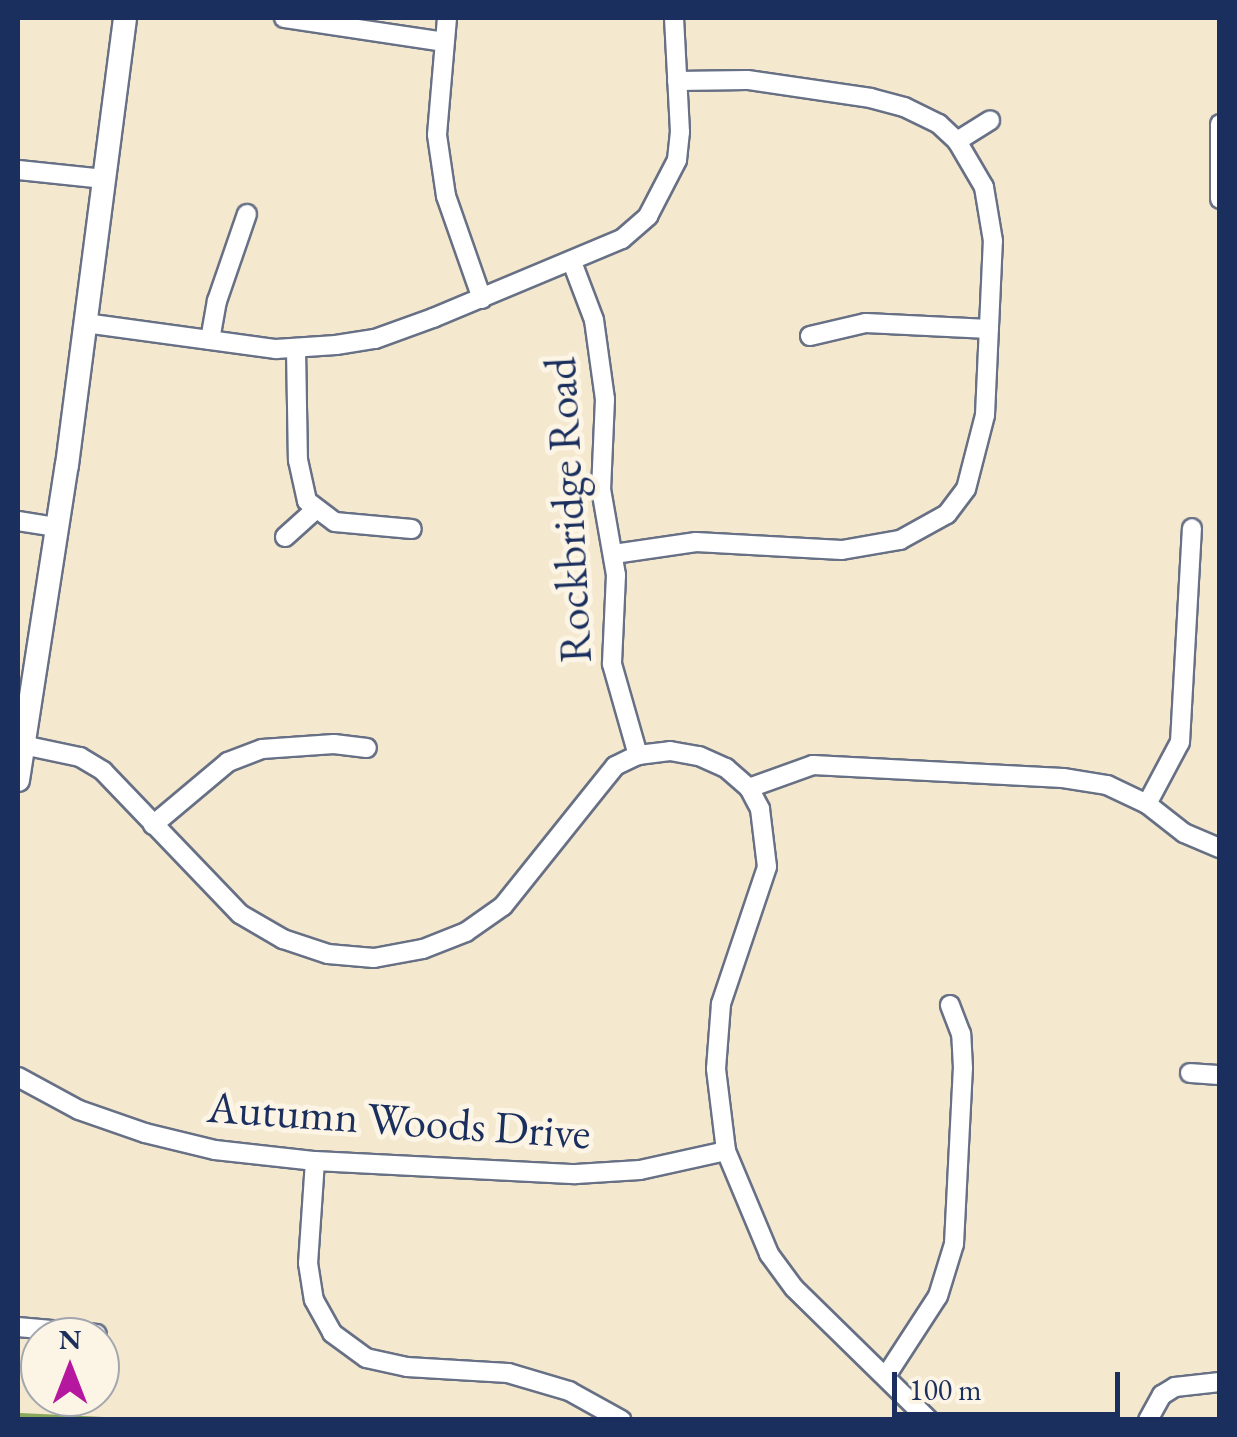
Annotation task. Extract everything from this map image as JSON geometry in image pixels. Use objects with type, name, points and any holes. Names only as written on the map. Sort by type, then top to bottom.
[{"type":"street","points":[[18,780],[86,322],[124,18]]},
{"type":"street","points":[[284,18],[444,42]]},
{"type":"street","points":[[447,18],[437,135],[457,236],[482,298]]},
{"type":"street","points":[[86,322],[296,349],[375,339],[622,239],[648,216],[665,188],[678,146],[674,18]]},
{"type":"street","points":[[614,554],[696,542],[842,550],[872,548],[924,528],[947,514],[966,489],[976,464],[985,414],[993,241],[984,187],[957,142],[939,124],[904,107],[871,98],[748,80],[677,81]]},
{"type":"street","points":[[957,142],[990,120]]},
{"type":"street","points":[[1220,124],[1220,199]]},
{"type":"street","points":[[18,170],[103,180]]},
{"type":"street","points":[[210,340],[216,301],[247,214]]},
{"type":"street","name":"Rockbridge Road","points":[[572,262],[594,320],[605,400],[601,489],[614,554],[612,664],[638,755]]},
{"type":"street","points":[[810,336],[866,323],[989,329]]},
{"type":"street","points":[[296,349],[300,475],[307,501],[335,522],[412,529]]},
{"type":"street","points":[[285,537],[315,510]]},
{"type":"street","points":[[18,522],[57,527]]},
{"type":"street","points":[[1147,804],[1180,742],[1192,528]]},
{"type":"street","points":[[23,744],[80,757],[92,764],[240,914],[298,944],[328,954],[374,958],[424,949],[466,932],[503,906],[596,784],[615,766],[638,755],[670,751],[699,756],[726,768],[749,788],[766,833],[767,867],[721,1004],[716,1068],[726,1151],[769,1254],[829,1326],[929,1420]]},
{"type":"street","points":[[154,825],[228,762],[262,749],[334,744],[366,748]]},
{"type":"street","points":[[749,788],[796,768],[850,766],[1063,778],[1107,785],[1147,804],[1184,833],[1220,848]]},
{"type":"street","points":[[886,1376],[938,1296],[954,1244],[963,1068],[961,1034],[950,1005]]},
{"type":"street","points":[[1190,1073],[1220,1075]]},
{"type":"street","name":"Autumn Woods Drive","points":[[18,1077],[80,1110],[145,1133],[216,1150],[315,1160],[576,1174],[640,1170],[726,1151]]},
{"type":"street","points":[[315,1160],[308,1263],[314,1300],[332,1333],[366,1358],[407,1366],[508,1373],[569,1391],[621,1420]]},
{"type":"street","points":[[1148,1420],[1162,1394],[1175,1388],[1220,1382]]},
{"type":"green space","points":[[18,1412],[20,1417],[145,1419],[18,1419]]}]
